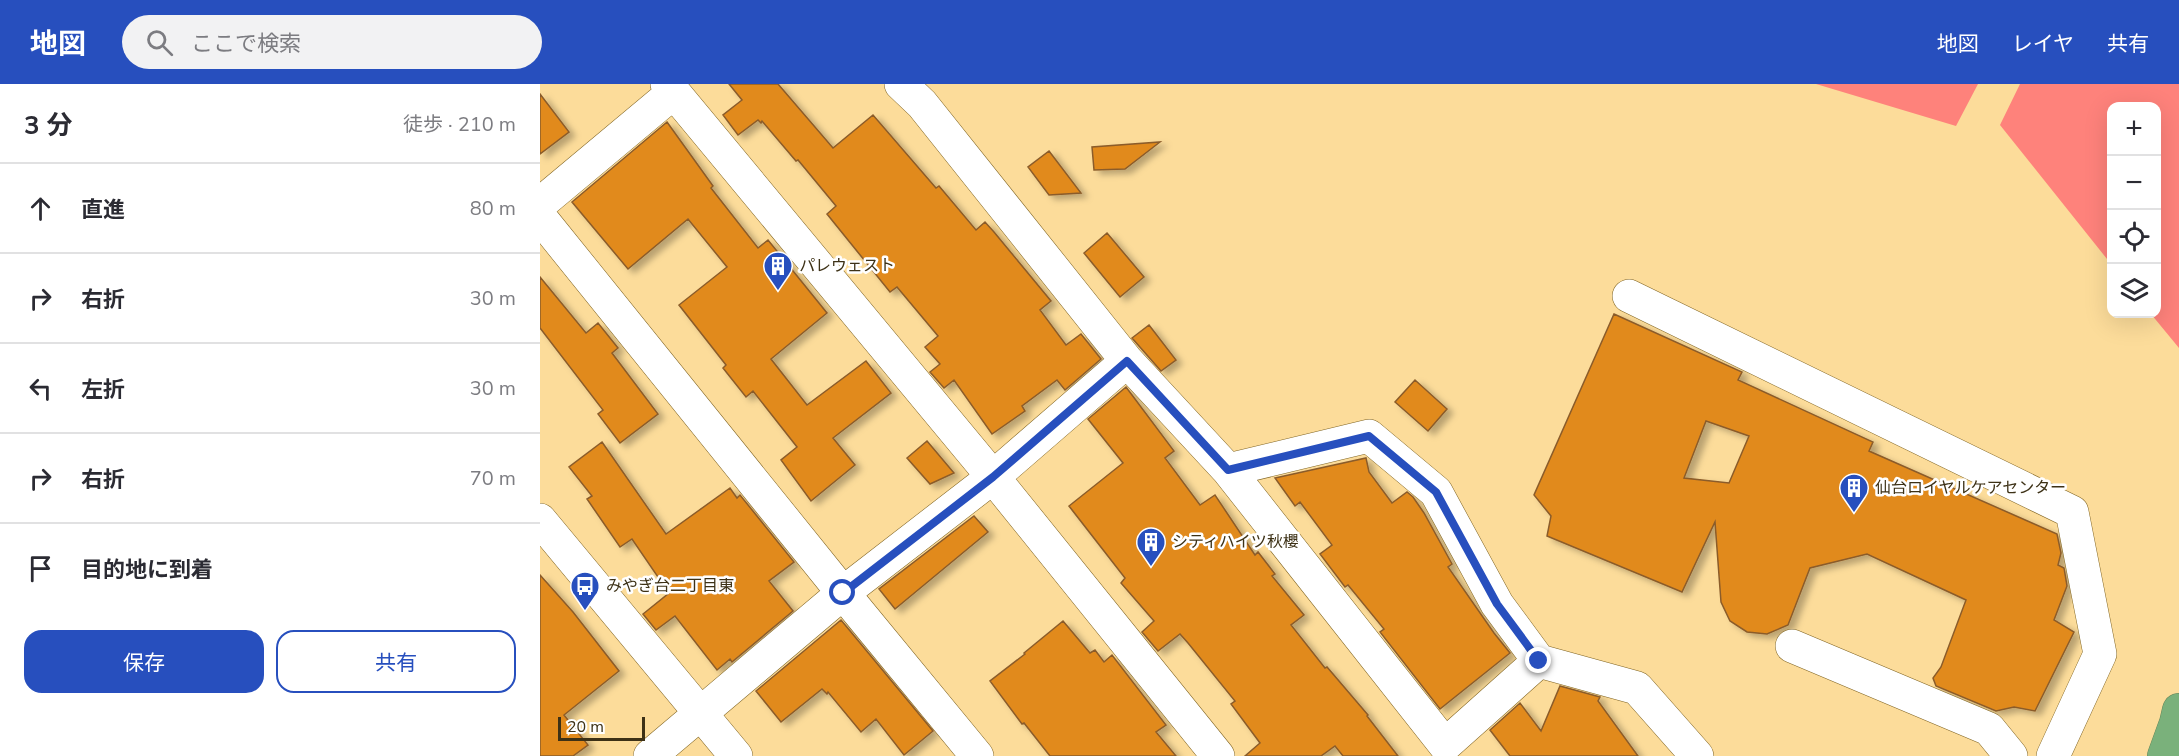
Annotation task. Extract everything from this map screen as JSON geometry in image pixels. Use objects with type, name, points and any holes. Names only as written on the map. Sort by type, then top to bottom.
[{"type":"highway","points":[[2164,756],[2179,710]]},
{"type":"street","points":[[901,84],[922,104],[1127,361],[1228,470],[1443,752],[1539,661]]},
{"type":"street","points":[[540,204],[671,88],[993,477],[1218,756]]},
{"type":"street","points":[[540,217],[843,593],[978,756]]},
{"type":"street","points":[[1629,296],[2072,512],[2100,654],[2053,756]]},
{"type":"street","points":[[650,756],[843,593],[993,477],[1127,361]]},
{"type":"street","points":[[1228,470],[1369,436],[1436,492],[1497,604],[1539,661],[1637,688],[1697,756]]},
{"type":"street","points":[[540,520],[736,756]]},
{"type":"street","points":[[1792,646],[1989,729],[2012,756]]},
{"type":"shaded area","points":[[1816,84],[1978,84],[1956,126]]},
{"type":"shaded area","points":[[2020,84],[2179,84],[2179,348],[2154,318],[2161,318],[2161,102],[2107,102],[2107,259],[2000,125]]},
{"type":"building","points":[[729,84],[778,84],[833,148],[873,115],[976,230],[985,222],[994,232],[1051,301],[1040,310],[1066,345],[1081,334],[1101,359],[1065,390],[1057,380],[1022,406],[1025,411],[992,434],[954,380],[944,388],[930,372],[940,364],[925,347],[938,336],[897,287],[890,292],[827,214],[836,206],[798,160],[796,161],[762,121],[761,123],[758,120],[738,135],[723,115],[742,100]]},
{"type":"building","points":[[540,94],[569,132],[540,154]]},
{"type":"building","points":[[667,122],[713,186],[711,188],[758,248],[768,240],[827,313],[771,359],[807,405],[866,361],[891,393],[833,438],[855,465],[811,501],[781,460],[797,447],[753,391],[746,397],[723,368],[726,365],[679,305],[727,267],[688,219],[628,269],[572,202]]},
{"type":"building","points":[[1160,142],[1125,169],[1094,170],[1092,147]]},
{"type":"building","points":[[1049,151],[1081,193],[1049,195],[1028,167]]},
{"type":"building","points":[[1107,233],[1144,277],[1120,297],[1084,253]]},
{"type":"building","points":[[540,277],[586,333],[598,323],[618,348],[612,353],[658,414],[620,443],[598,414],[603,410],[540,328]]},
{"type":"building","name":"仙台ロイヤルケアセンター","points":[[1614,314],[1742,372],[1738,380],[1873,442],[1869,451],[2057,534],[2061,553],[2058,565],[2064,568],[2067,586],[2054,620],[2074,632],[2035,711],[2014,707],[1996,711],[1936,686],[1933,678],[1941,667],[1966,600],[1867,554],[1810,568],[1788,625],[1767,634],[1747,632],[1730,621],[1721,602],[1715,522],[1682,592],[1547,536],[1551,516],[1534,495]],"holes":[[[1706,421],[1749,436],[1729,483],[1684,478]]]},
{"type":"building","points":[[1149,325],[1176,360],[1161,371],[1132,338]]},
{"type":"building","points":[[1415,380],[1447,409],[1428,431],[1395,402]]},
{"type":"building","points":[[1126,387],[1174,451],[1165,458],[1200,505],[1215,495],[1255,555],[1258,552],[1275,574],[1272,576],[1304,615],[1291,625],[1325,668],[1327,667],[1368,715],[1398,756],[1343,756],[1335,746],[1321,756],[1245,756],[1260,743],[1231,704],[1235,701],[1188,643],[1180,634],[1158,651],[1142,632],[1154,621],[1121,583],[1125,578],[1069,506],[1123,463],[1088,419]]},
{"type":"building","points":[[927,441],[954,473],[930,484],[907,458]]},
{"type":"building","points":[[602,442],[666,534],[730,488],[737,498],[740,495],[794,562],[769,581],[793,611],[732,662],[730,659],[717,670],[675,616],[656,630],[643,614],[669,593],[632,539],[620,547],[587,499],[592,496],[569,467]]},
{"type":"building","points":[[1366,458],[1369,472],[1392,503],[1407,492],[1413,497],[1452,564],[1448,567],[1510,653],[1440,709],[1380,632],[1384,629],[1348,585],[1345,587],[1320,554],[1332,545],[1300,502],[1295,506],[1275,478]]},
{"type":"building","points":[[974,516],[988,532],[895,609],[879,589]]},
{"type":"building","points":[[540,575],[573,612],[619,671],[564,715],[588,745],[573,756],[540,756]]},
{"type":"building","points":[[841,620],[933,731],[904,755],[876,719],[861,732],[828,692],[827,694],[822,689],[781,722],[756,691]]},
{"type":"building","points":[[1063,621],[1090,653],[1095,650],[1104,662],[1112,655],[1166,725],[1156,732],[1176,756],[1050,756],[1024,723],[1022,724],[990,681]]},
{"type":"building","points":[[1560,686],[1600,697],[1598,701],[1638,756],[1510,756],[1490,730],[1520,703],[1541,731]]},
{"type":"place","name":"パレウェスト","points":[[778,292]]},
{"type":"place","name":"仙台ロイヤルケアセンター","points":[[1854,514]]},
{"type":"place","name":"シティハイツ秋櫻","points":[[1151,568]]},
{"type":"place","name":"みやぎ台二丁目東","points":[[585,612]]},
{"type":"route","points":[[843,593],[993,477],[1127,361],[1228,470],[1369,436],[1436,492],[1497,604],[1539,661]]}]
